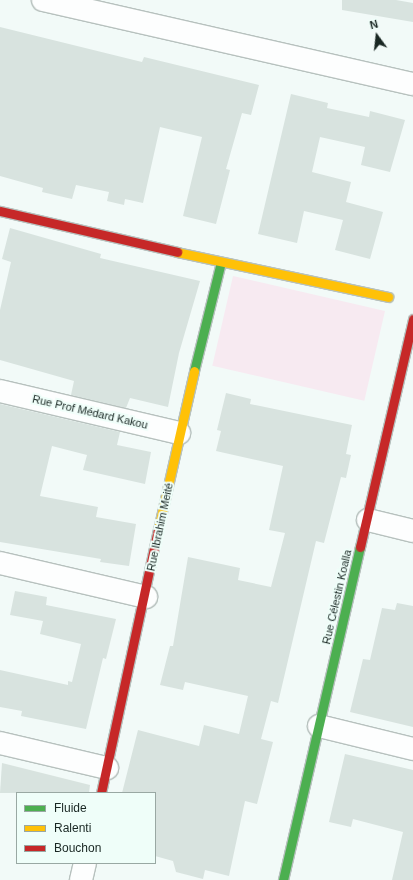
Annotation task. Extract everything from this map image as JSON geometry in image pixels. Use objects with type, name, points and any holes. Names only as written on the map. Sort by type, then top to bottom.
[{"type":"street","points":[[43,0],[413,84]]},
{"type":"street","points":[[0,211],[221,262],[388,297]]},
{"type":"street","name":"Rue Ibrahim Meité","points":[[101,792],[146,597],[180,433],[221,262]]},
{"type":"street","name":"Rue Célestin Koalla","points":[[283,880],[368,520],[413,319]]},
{"type":"street","name":"Rue Prof Médard Kakou","points":[[0,391],[180,433]]},
{"type":"street","points":[[368,520],[413,531]]},
{"type":"street","points":[[0,563],[146,597]]},
{"type":"street","points":[[319,726],[413,749]]},
{"type":"street","points":[[0,743],[107,768]]},
{"type":"street","points":[[81,880],[85,864]]},
{"type":"shaded area","points":[[233,276],[385,311],[364,401],[212,366]]},
{"type":"building","points":[[342,0],[396,0],[413,3],[413,22],[342,10]]},
{"type":"building","points":[[0,27],[142,62],[144,57],[259,85],[251,115],[242,113],[226,169],[230,170],[216,224],[183,216],[202,137],[160,127],[143,203],[125,199],[124,205],[107,201],[109,192],[76,185],[72,199],[42,192],[43,188],[0,176]]},
{"type":"building","points":[[291,94],[328,103],[327,108],[369,117],[370,111],[405,120],[390,172],[361,165],[365,147],[320,137],[312,172],[351,182],[346,202],[383,212],[370,259],[335,250],[343,220],[304,211],[297,243],[258,234]]},
{"type":"building","points":[[10,228],[101,254],[100,258],[200,281],[179,353],[168,407],[130,398],[126,408],[71,395],[74,381],[0,360],[0,310],[11,262],[2,259]]},
{"type":"building","points":[[226,393],[251,399],[250,404],[352,425],[346,454],[351,455],[346,478],[341,477],[324,543],[316,541],[278,703],[271,701],[261,739],[273,742],[257,804],[245,801],[229,876],[205,870],[203,879],[176,872],[173,861],[156,856],[156,792],[122,792],[138,730],[199,746],[204,725],[239,734],[248,696],[185,682],[183,690],[160,685],[170,646],[173,646],[188,557],[240,568],[238,580],[271,587],[285,533],[269,530],[283,466],[216,451],[221,431],[217,430]]},
{"type":"building","points":[[0,404],[120,432],[117,445],[151,452],[145,484],[83,470],[87,455],[52,446],[40,496],[98,507],[96,517],[136,524],[129,566],[100,562],[101,559],[0,542]]},
{"type":"building","points":[[15,591],[47,597],[46,605],[116,619],[106,659],[103,658],[86,729],[21,716],[22,711],[0,707],[0,670],[68,685],[68,681],[72,682],[81,644],[40,634],[43,621],[10,615]]},
{"type":"building","points":[[397,603],[413,606],[413,727],[350,712],[363,659],[370,660],[382,608],[395,610]]},
{"type":"building","points":[[345,754],[413,770],[413,880],[392,880],[403,832],[353,819],[351,827],[329,822]]},
{"type":"building","points":[[2,763],[90,785],[89,792],[0,793]]},
{"type":"traffic: fast","points":[[194,371],[221,262]]},
{"type":"traffic: fast","points":[[283,880],[360,547]]},
{"type":"traffic: slow","points":[[177,252],[388,297]]},
{"type":"traffic: slow","points":[[158,530],[194,371]]},
{"type":"traffic: jam","points":[[0,211],[177,252]]},
{"type":"traffic: jam","points":[[360,547],[413,319]]},
{"type":"traffic: jam","points":[[101,792],[158,530]]}]
